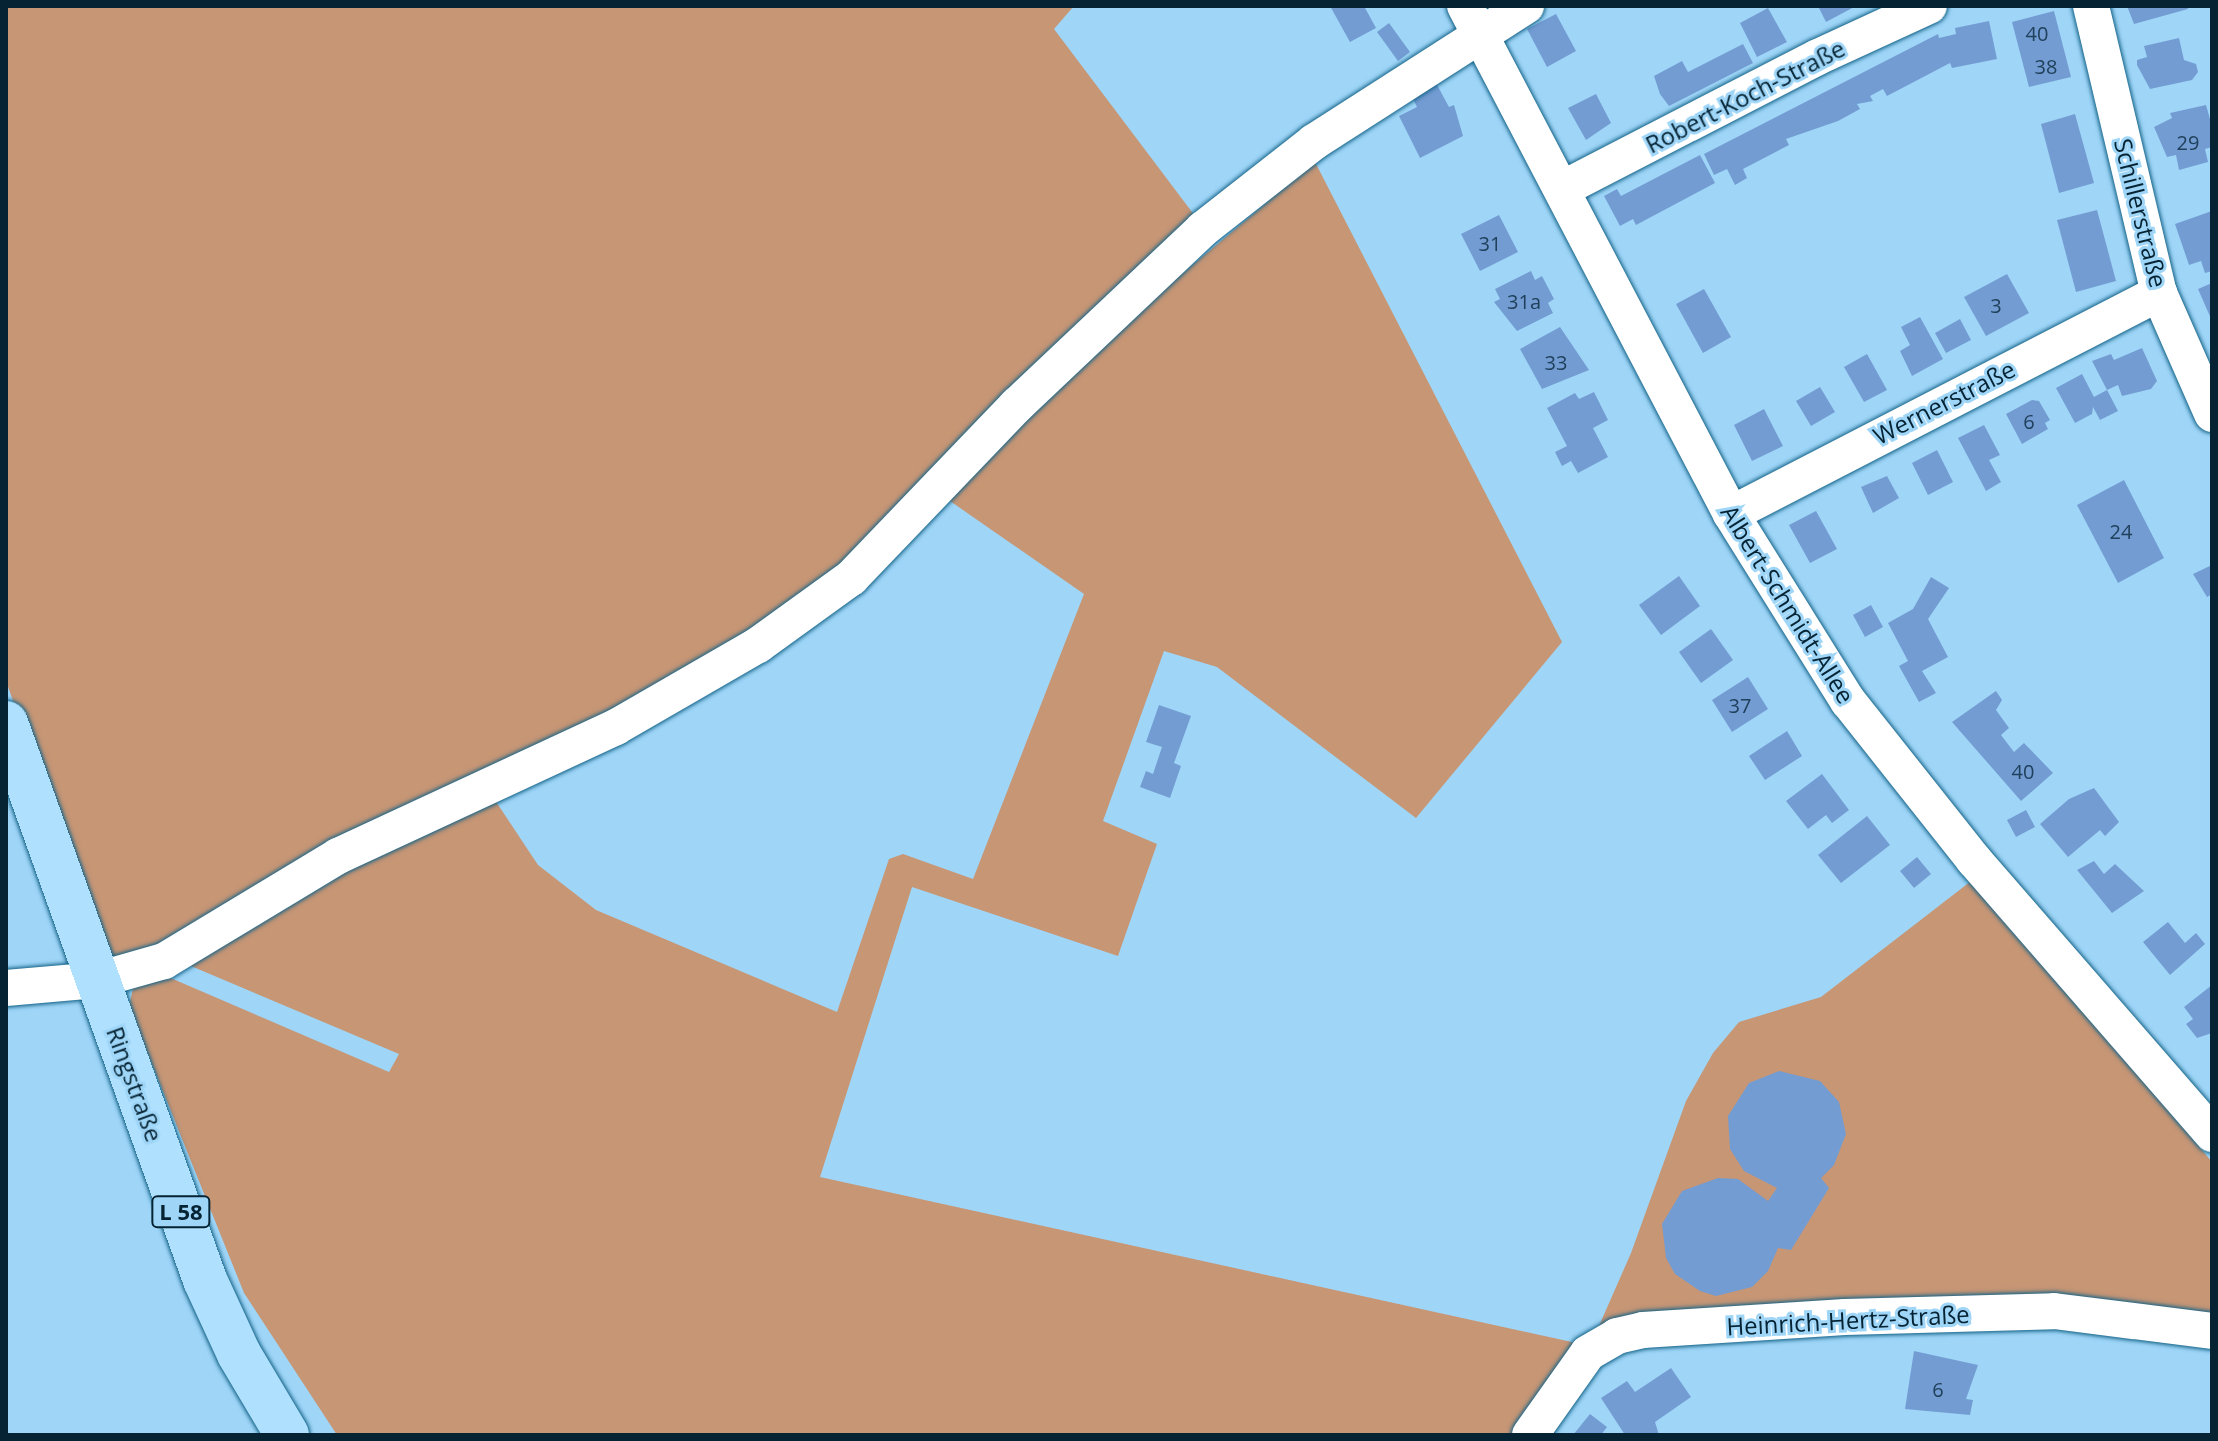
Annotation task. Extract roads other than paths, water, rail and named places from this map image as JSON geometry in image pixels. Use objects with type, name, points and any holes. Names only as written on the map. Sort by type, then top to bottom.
[{"type":"main road","name":"Ringstraße","points":[[6,723],[205,1280],[239,1354],[287,1435]]},
{"type":"street","points":[[6,988],[97,980],[164,961],[338,856],[616,727],[817,607],[1017,405],[1203,229],[1473,21],[1526,6]]},
{"type":"street","name":"Robert-Koch-Straße","points":[[1562,189],[1929,6]]},
{"type":"street","name":"Schillerstraße","points":[[2091,6],[2159,293],[2212,414]]},
{"type":"street","name":"Albert-Schmidt-Allee","points":[[1473,21],[1731,514],[1875,739],[2212,1134]]},
{"type":"street","name":"Wernerstraße","points":[[1731,514],[2159,293]]},
{"type":"street","name":"Heinrich-Hertz-Straße","points":[[1530,1435],[1588,1353],[1617,1336],[1643,1330],[1845,1317],[2054,1311],[2212,1331]]}]
